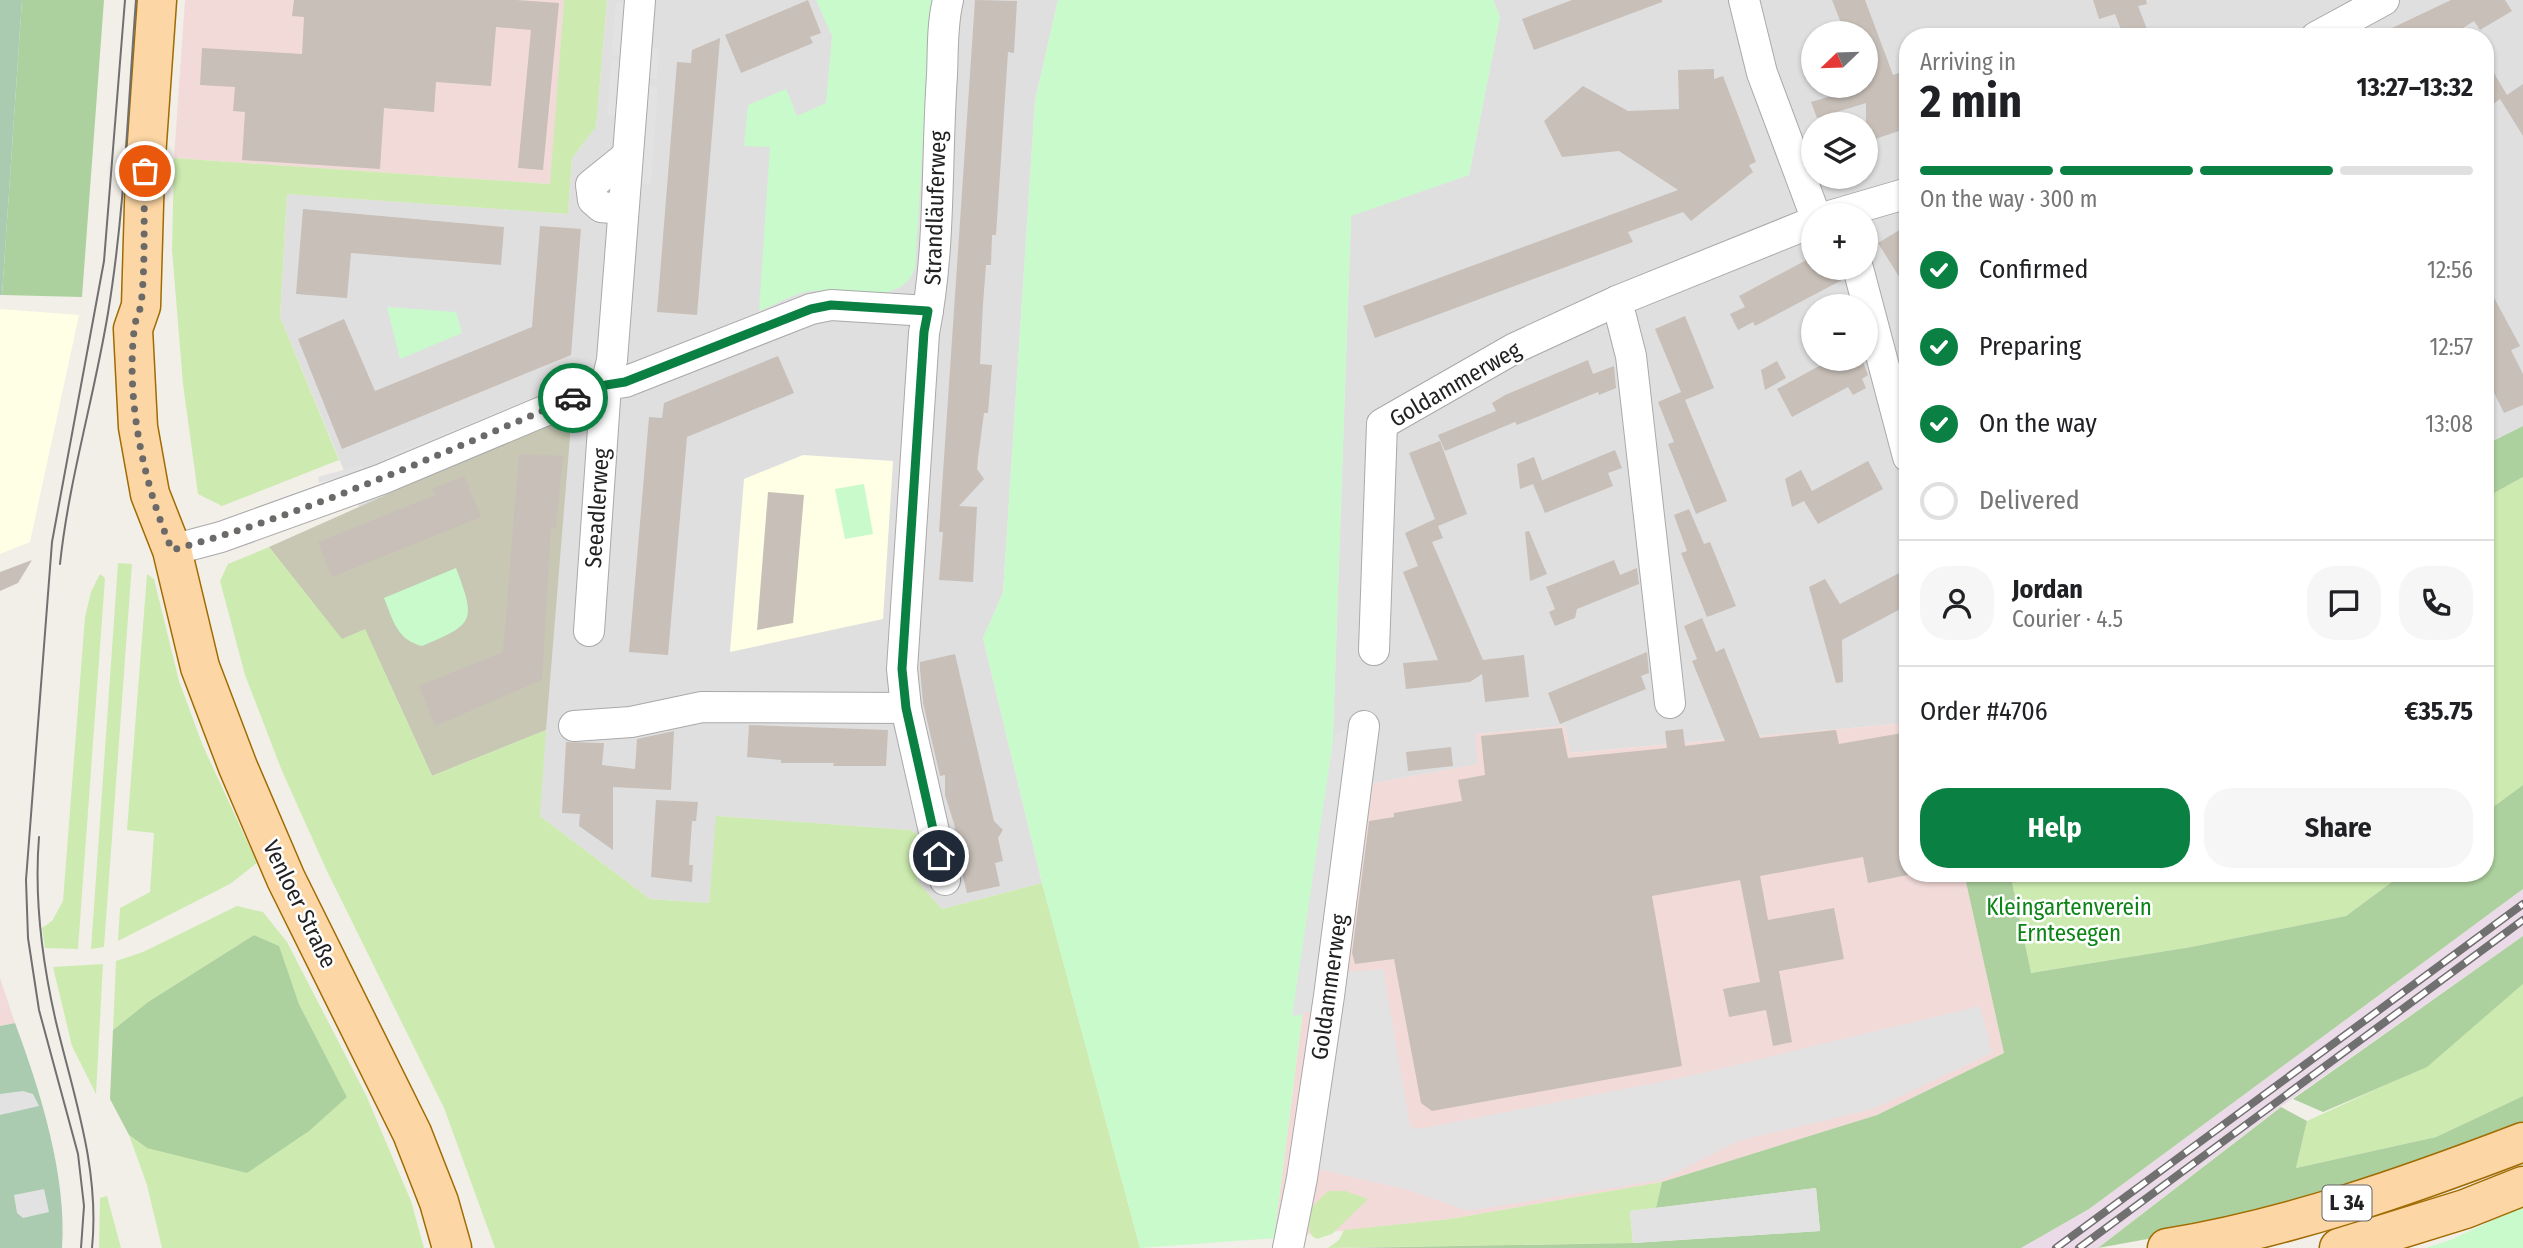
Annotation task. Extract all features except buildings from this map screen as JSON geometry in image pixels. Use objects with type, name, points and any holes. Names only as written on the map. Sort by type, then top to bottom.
[{"type":"main road","name":"Venloer Straße","points":[[157,0],[145,171],[141,306],[154,349],[176,500],[172,550],[200,667],[238,767],[286,879],[412,1133],[439,1202],[452,1248]]},
{"type":"main road","name":"L 34","points":[[2167,1248],[2305,1217],[2445,1172],[2523,1142]]},
{"type":"main road","name":"L 34","points":[[2339,1248],[2465,1209],[2523,1186]]},
{"type":"street","name":"Seeadlerweg","points":[[589,631],[606,385],[612,360],[640,0]]},
{"type":"street","name":"Strandläuferweg","points":[[945,880],[906,708],[902,669],[924,332],[934,285],[939,191],[937,148],[948,0]]},
{"type":"street","points":[[1745,0],[1762,73],[1821,203]]},
{"type":"street","points":[[2333,28],[2384,0]]},
{"type":"street","name":"Goldammerweg","points":[[1873,203],[1899,196]]},
{"type":"street","name":"Goldammerweg","points":[[1374,650],[1382,424],[1515,348],[1617,301],[1801,227]]},
{"type":"street","points":[[1861,280],[1899,423]]},
{"type":"street","points":[[1617,301],[1631,356],[1670,703]]},
{"type":"street","points":[[172,550],[221,537],[382,479],[606,385],[625,382],[811,309],[831,305],[928,311]]},
{"type":"street","points":[[574,726],[631,722],[702,706],[906,708]]},
{"type":"street","name":"Goldammerweg","points":[[1288,1248],[1302,1178],[1329,996],[1364,726]]},
{"type":"shaded area","points":[[0,0],[22,0],[2,295],[0,295]]},
{"type":"shaded area","points":[[185,0],[564,0],[551,184],[174,158]]},
{"type":"shaded area","points":[[607,0],[1058,0],[1035,101],[1003,593],[983,638],[1042,883],[942,909],[917,881],[922,837],[910,830],[717,816],[709,903],[650,899],[540,816],[365,630],[269,547],[360,509],[280,317],[287,194],[568,214],[572,158],[596,127]]},
{"type":"shaded area","points":[[1493,0],[2523,0],[2523,426],[2494,440],[2494,28],[1899,28],[1899,724],[1570,753],[1565,726],[1476,734],[1479,764],[1331,791],[1351,215],[1469,175],[1500,17]]},
{"type":"shaded area","points":[[616,2],[629,3],[624,56],[611,55]]},
{"type":"shaded area","points":[[646,47],[659,48],[657,79],[644,78]]},
{"type":"shaded area","points":[[611,61],[624,62],[620,116],[607,115]]},
{"type":"shaded area","points":[[643,86],[658,87],[651,185],[636,184]]},
{"type":"shaded area","points":[[0,309],[79,315],[30,542],[0,554]]},
{"type":"shaded area","points":[[566,384],[568,390],[389,463],[386,457]]},
{"type":"shaded area","points":[[572,412],[546,730],[432,776],[365,630],[342,640],[269,547]]},
{"type":"shaded area","points":[[803,455],[893,461],[883,619],[730,652],[744,479]]},
{"type":"shaded area","points":[[362,465],[364,471],[319,483],[318,477]]},
{"type":"shaded area","points":[[1899,724],[1899,882],[1966,882],[2004,1053],[1877,1115],[1662,1182],[1450,1219],[1274,1238],[1331,791],[1478,764],[1475,734],[1565,726],[1571,753]]},
{"type":"shaded area","points":[[1355,725],[1312,1011],[1292,1017],[1334,734]]},
{"type":"shaded area","points":[[2523,889],[2523,936],[2276,1110],[2098,1248],[2021,1248],[2089,1209]]},
{"type":"shaded area","points":[[1383,969],[1410,1126],[1419,1129],[1685,1077],[1980,1006],[1992,1053],[1873,1109],[1738,1141],[1661,1180],[1468,1211],[1408,1190],[1310,1167],[1342,972]]},
{"type":"shaded area","points":[[0,978],[15,1023],[0,1026]]},
{"type":"shaded area","points":[[15,1023],[34,1076],[50,1134],[60,1192],[62,1248],[0,1248],[0,1026]]},
{"type":"shaded area","points":[[23,1091],[33,1094],[39,1106],[0,1115],[0,1094]]},
{"type":"shaded area","points":[[1816,1188],[1820,1231],[1633,1243],[1630,1211]]},
{"type":"shaded area","points":[[44,1189],[49,1212],[23,1218],[17,1213],[14,1195]]},
{"type":"green space","points":[[22,0],[104,0],[82,297],[2,295]]},
{"type":"green space","points":[[564,0],[607,0],[596,127],[572,158],[568,214],[287,194],[280,317],[339,460],[222,506],[198,494],[183,384],[172,250],[174,158],[550,184]]},
{"type":"green space","points":[[816,0],[932,0],[915,268],[908,281],[885,293],[811,291],[759,311],[770,147],[744,146],[748,105],[786,89],[797,116],[826,103],[832,36]]},
{"type":"green space","points":[[1058,0],[1493,0],[1500,17],[1469,175],[1351,216],[1331,791],[1274,1238],[1140,1248],[1042,883],[983,638],[1003,593],[1035,101]]},
{"type":"green space","points":[[387,307],[456,312],[462,333],[400,359]]},
{"type":"green space","points":[[2523,426],[2523,477],[2494,493],[2494,440]]},
{"type":"green space","points":[[2523,477],[2523,785],[2494,806],[2494,493]]},
{"type":"green space","points":[[864,484],[873,534],[845,539],[835,489]]},
{"type":"green space","points":[[269,547],[342,639],[365,629],[432,776],[546,730],[540,816],[650,899],[709,903],[716,816],[910,830],[922,837],[917,881],[942,909],[1042,883],[1140,1248],[495,1248],[444,1108],[326,869],[282,771],[245,675],[220,581],[228,564]]},
{"type":"green space","points":[[118,563],[132,564],[104,947],[91,949]]},
{"type":"green space","points":[[456,568],[467,599],[466,619],[452,632],[422,646],[407,639],[393,621],[384,598]]},
{"type":"green space","points":[[100,574],[105,578],[78,949],[45,948],[42,928],[52,921],[63,901],[85,617],[91,592]]},
{"type":"green space","points":[[147,574],[154,579],[179,681],[203,746],[257,863],[230,884],[118,941],[120,908],[150,892],[154,833],[127,830]]},
{"type":"green space","points":[[2523,785],[2523,889],[2089,1209],[2021,1248],[1347,1248],[1633,1243],[1820,1231],[1816,1188],[1656,1208],[1662,1182],[1877,1115],[2004,1053],[1966,882],[2012,882],[2031,973],[2191,947],[2346,916],[2392,882],[2494,882],[2494,806]]},
{"type":"green space","name":"Kleingartenverein Erntesegen","points":[[2012,882],[2392,882],[2346,916],[2191,947],[2030,973]]},
{"type":"green space","points":[[237,906],[263,912],[287,942],[366,1095],[411,1201],[424,1248],[162,1248],[147,1185],[129,1135],[147,1148],[347,1097],[299,1004],[278,946],[254,935],[148,1002],[113,1030],[116,961],[143,952]]},
{"type":"green space","points":[[254,935],[279,946],[299,1004],[347,1097],[309,1131],[247,1173],[147,1148],[129,1135],[110,1099],[113,1030],[148,1002]]},
{"type":"green space","points":[[2523,936],[2523,984],[2427,1067],[2323,1112],[2293,1099]]},
{"type":"green space","points":[[103,964],[96,1094],[72,1046],[53,967]]},
{"type":"green space","points":[[2523,984],[2523,1096],[2436,1137],[2296,1168],[2307,1121],[2427,1066]]},
{"type":"green space","points":[[2523,1096],[2523,1125],[2448,1157],[2208,1228],[2098,1248],[2281,1107],[2307,1121],[2296,1168],[2436,1137]]},
{"type":"green space","points":[[1662,1182],[1656,1208],[1630,1211],[1633,1243],[1328,1248],[1339,1240],[1344,1230],[1450,1219]]},
{"type":"green space","points":[[1328,1191],[1345,1191],[1368,1199],[1332,1234],[1317,1239],[1309,1229],[1311,1208]]},
{"type":"green space","points":[[107,1196],[121,1248],[99,1248],[100,1198]]},
{"type":"green space","points":[[2523,1206],[2523,1248],[2425,1248],[2448,1241]]},
{"type":"tram line","points":[[81,1248],[84,1206],[78,1154],[39,1010],[28,938],[26,880],[52,542],[104,261],[125,0]]},
{"type":"tram line","points":[[60,564],[69,501],[114,274],[136,0]]},
{"type":"tram line","points":[[39,837],[38,907],[43,953],[56,1022],[89,1162],[92,1248]]},
{"type":"railway","points":[[2056,1248],[2523,904]]},
{"type":"railway","points":[[2079,1248],[2523,920]]},
{"type":"way so far","points":[[145,171],[141,306],[134,329],[133,371],[138,427],[150,494],[172,550],[221,537],[382,479],[573,398]]},
{"type":"route","points":[[573,398],[606,385],[625,382],[786,316],[811,309],[831,305],[928,311],[924,332],[902,669],[906,708],[939,856]]}]
